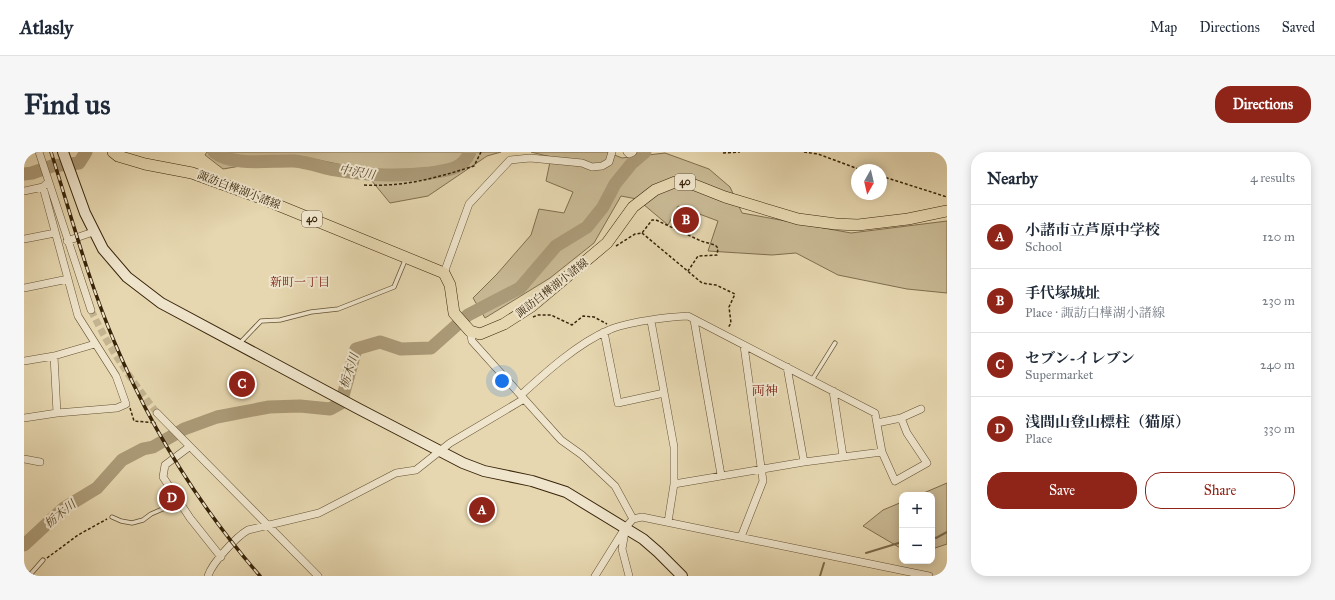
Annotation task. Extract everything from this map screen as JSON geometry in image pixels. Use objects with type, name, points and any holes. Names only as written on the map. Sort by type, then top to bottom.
[{"type":"main road","name":"諏訪白樺湖小諸線","points":[[113,152],[118,156],[145,164],[192,173],[258,197],[444,273]]},
{"type":"main road","name":"諏訪白樺湖小諸線","points":[[470,331],[480,334],[515,318],[603,246],[634,207],[655,190],[675,182],[687,182],[725,197],[798,219],[836,224],[858,225],[908,219],[947,211]]},
{"type":"main road","points":[[444,273],[450,285],[454,313],[470,331]]},
{"type":"street","points":[[24,418],[57,413],[117,408],[126,404],[116,376],[78,316],[55,233],[39,152]]},
{"type":"street","points":[[63,152],[93,232],[113,261],[127,277],[147,293],[178,313],[439,451],[484,471],[532,481],[566,492],[625,528],[658,552],[682,576]]},
{"type":"street","points":[[444,273],[469,204],[510,160],[530,158],[582,163],[592,167],[602,166],[609,162],[612,152]]},
{"type":"street","points":[[626,152],[629,154],[633,152]]},
{"type":"street","points":[[24,191],[45,185]]},
{"type":"street","points":[[45,185],[67,241],[91,310]]},
{"type":"street","points":[[67,241],[93,232]]},
{"type":"street","points":[[24,239],[55,233]]},
{"type":"street","points":[[24,288],[68,279]]},
{"type":"street","points":[[208,576],[210,570],[221,557],[242,534],[248,530],[319,513],[396,473],[416,470],[423,466],[439,451],[522,397],[585,344],[604,332],[614,328],[664,318],[688,316],[875,413],[882,452],[895,481],[927,463],[907,433],[901,418]]},
{"type":"street","points":[[694,320],[721,475]]},
{"type":"street","points":[[651,321],[674,447],[674,484],[668,522]]},
{"type":"street","points":[[470,331],[472,341],[561,440],[582,455],[615,486],[633,519]]},
{"type":"street","points":[[604,332],[618,403],[664,394]]},
{"type":"street","points":[[24,361],[54,356],[95,344]]},
{"type":"street","points":[[741,537],[763,481],[744,346]]},
{"type":"street","points":[[54,356],[57,413]]},
{"type":"street","points":[[787,367],[804,462]]},
{"type":"street","points":[[834,391],[843,456]]},
{"type":"street","points":[[877,423],[901,418],[921,409]]},
{"type":"street","points":[[157,413],[318,576]]},
{"type":"street","points":[[189,447],[165,465],[163,477],[178,502],[221,557]]},
{"type":"street","points":[[674,484],[804,462],[882,452]]},
{"type":"street","points":[[24,459],[40,462]]},
{"type":"street","points":[[595,576],[625,528],[633,519],[642,517],[930,576]]},
{"type":"street","points":[[625,528],[622,549],[629,576]]},
{"type":"lane","points":[[239,344],[261,321],[280,320],[311,312],[338,309],[394,286],[406,257]]},
{"type":"lane","points":[[812,380],[835,343]]},
{"type":"lane","points":[[112,516],[122,521],[132,523],[143,520],[151,514],[178,502]]},
{"type":"lane","points":[[29,576],[43,560]]},
{"type":"path","points":[[364,185],[384,186],[429,180],[474,166],[481,152]]},
{"type":"path","points":[[723,154],[740,152]]},
{"type":"path","points":[[804,152],[818,154],[851,166]]},
{"type":"path","points":[[887,178],[947,197]]},
{"type":"path","points":[[603,246],[610,248],[622,244],[635,234],[642,233],[652,220],[656,220],[701,241],[715,245],[718,248],[718,255],[698,256],[688,271]]},
{"type":"path","points":[[642,233],[702,283],[716,285],[735,294],[729,308],[731,323],[723,335]]},
{"type":"path","points":[[532,317],[538,315],[552,315],[572,325],[583,316],[594,317],[614,328]]},
{"type":"path","points":[[126,404],[131,409],[134,421],[168,425]]},
{"type":"path","points":[[43,560],[78,535],[112,516]]},
{"type":"shaded area","points":[[207,152],[501,152],[487,156],[428,196],[390,203],[362,169],[299,156],[223,169],[205,155]]},
{"type":"shaded area","points":[[531,152],[607,152],[622,158],[665,153],[709,169],[730,187],[742,213],[851,233],[947,221],[947,293],[907,289],[838,275],[796,253],[772,255],[708,251],[718,221],[678,206],[668,225],[637,199],[621,196],[594,243],[550,278],[485,318],[473,298],[497,274],[531,235],[539,209],[564,213],[573,192],[546,181],[551,157]]},
{"type":"shaded area","points":[[947,483],[947,544],[935,548],[935,492],[926,492]]},
{"type":"shaded area","points":[[899,503],[899,547],[863,526],[883,510]]},
{"type":"waterway","name":"中沢川","points":[[24,174],[32,173],[52,166],[79,163],[86,152]]},
{"type":"waterway","name":"中沢川","points":[[214,152],[231,160],[252,162],[294,161],[343,171],[392,175],[430,173],[448,170],[459,166],[467,158],[470,152]]},
{"type":"waterway","name":"栃木川","points":[[24,545],[64,508],[97,488],[122,460],[143,449],[153,447],[184,429],[217,417],[269,407],[300,406],[330,409],[341,403],[356,349],[380,342],[401,349],[431,348],[468,315],[520,288],[556,246],[587,227],[603,207],[615,184],[632,163],[645,152]]},
{"type":"waterway","points":[[935,538],[947,532]]},
{"type":"waterway","points":[[866,553],[899,543]]},
{"type":"waterway","points":[[820,576],[824,563]]},
{"type":"tunnel","points":[[91,310],[121,363],[157,413]]},
{"type":"railway","points":[[51,152],[96,295],[114,341],[143,404],[196,494],[260,576]]},
{"type":"place","name":"手代塚城址","points":[[686,220]]},
{"type":"place","name":"セブン-イレブン","points":[[242,384]]},
{"type":"place","name":"浅間山登山標柱（猫原）","points":[[172,498]]},
{"type":"place","name":"小諸市立芦原中学校","points":[[482,510]]},
{"type":"district","name":"新町一丁目","points":[[300,282]]},
{"type":"district","name":"両神","points":[[765,391]]}]
